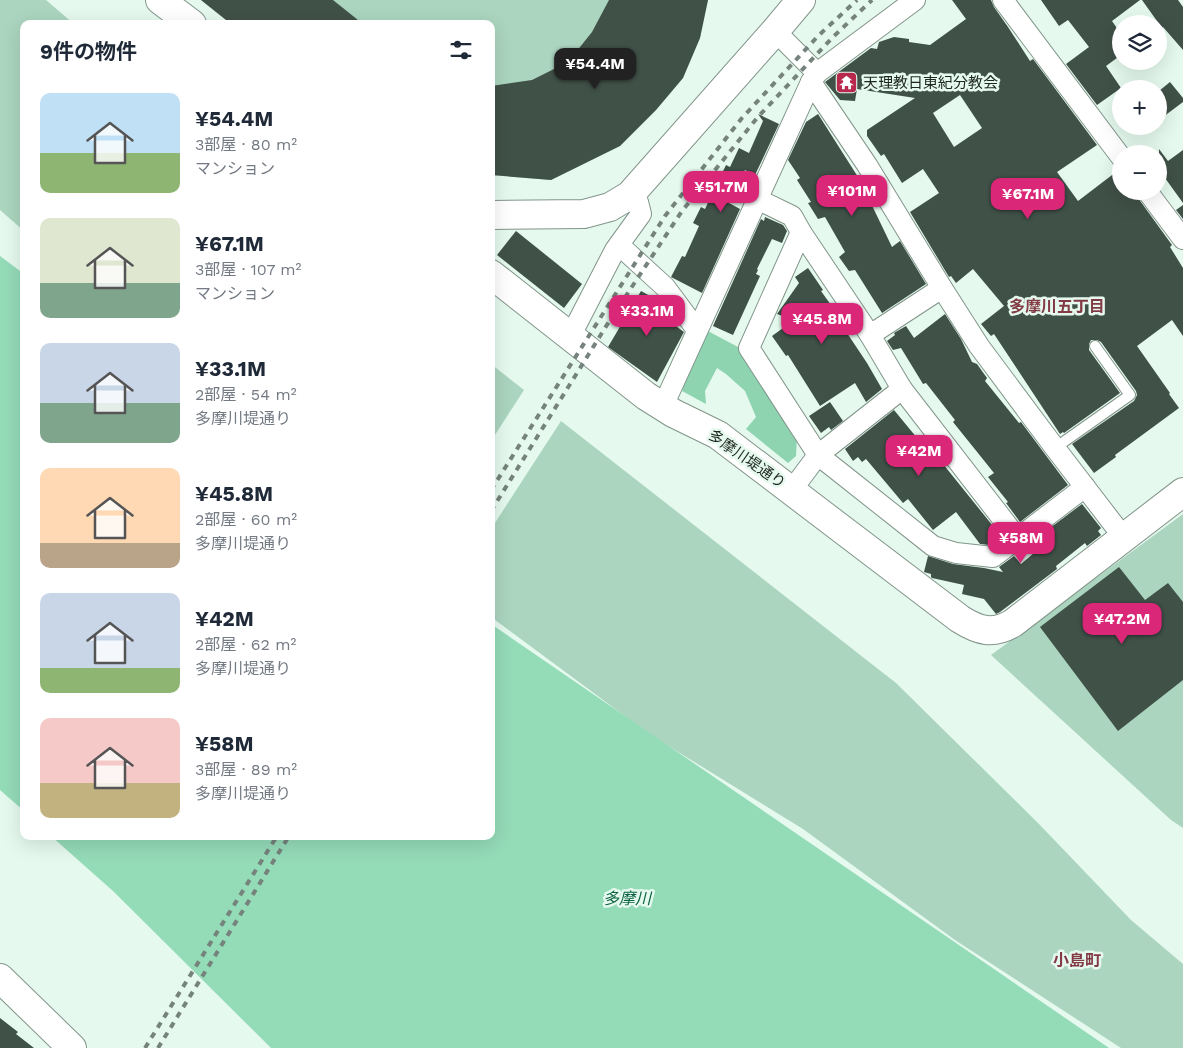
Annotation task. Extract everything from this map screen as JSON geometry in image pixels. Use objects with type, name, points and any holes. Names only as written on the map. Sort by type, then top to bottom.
[{"type":"street","points":[[160,0],[187,20]]},
{"type":"street","points":[[495,215],[584,214],[610,207],[630,195],[801,0]]},
{"type":"street","points":[[664,406],[697,330],[814,77],[915,0]]},
{"type":"street","points":[[1003,0],[1112,145]]},
{"type":"street","points":[[775,31],[814,77],[866,165],[979,346],[1124,538],[1183,492]]},
{"type":"street","points":[[570,337],[619,245],[641,214],[638,202],[630,195]]},
{"type":"street","points":[[757,200],[792,216],[902,389],[1018,539]]},
{"type":"street","points":[[1154,200],[1183,239]]},
{"type":"street","points":[[802,232],[749,348],[818,455],[933,546],[956,553],[993,557],[1086,487]]},
{"type":"street","points":[[619,245],[665,287],[697,330]]},
{"type":"street","name":"多摩川堤通り","points":[[495,277],[646,396],[718,435],[960,619],[979,628],[996,631],[1013,624],[1124,538]]},
{"type":"street","points":[[870,336],[942,288]]},
{"type":"street","points":[[791,490],[818,455],[902,389]]},
{"type":"street","points":[[0,978],[72,1048]]},
{"type":"lane","points":[[1055,448],[1130,395],[1095,346]]},
{"type":"shaded area","points":[[0,0],[46,0],[69,20],[20,20],[20,228],[0,210]]},
{"type":"shaded area","points":[[201,0],[708,0],[700,38],[683,78],[656,110],[620,146],[551,180],[495,175],[495,20],[226,20]]},
{"type":"shaded area","points":[[704,329],[740,348],[797,436],[796,456],[788,463],[746,429],[756,417],[745,391],[726,374],[717,368],[705,391],[706,404],[682,391]]},
{"type":"shaded area","points":[[495,367],[524,390],[495,435]]},
{"type":"shaded area","points":[[561,421],[896,683],[1038,823],[1131,920],[1183,964],[1183,1048],[1121,1048],[955,940],[803,829],[649,734],[495,620],[495,523]]},
{"type":"shaded area","points":[[1183,514],[1183,828],[1171,820],[991,655]]},
{"type":"water","points":[[0,256],[20,271],[20,808],[0,790]]},
{"type":"water","name":"多摩川","points":[[495,627],[1109,1048],[271,1048],[113,891],[56,840],[495,840]]},
{"type":"building","points":[[201,0],[333,0],[358,20],[226,20]]},
{"type":"building","points":[[609,0],[708,0],[700,38],[683,78],[656,110],[620,146],[551,180],[495,175],[495,85],[532,80],[568,62],[592,32]]},
{"type":"building","points":[[952,0],[991,0],[1030,61],[1033,59],[1097,145],[1057,172],[1078,201],[1112,175],[1112,200],[1139,200],[1172,245],[1170,247],[1183,268],[1183,336],[1172,320],[1137,346],[1179,408],[1115,455],[1116,457],[1094,473],[1072,444],[1134,401],[1137,395],[1136,391],[1101,342],[1091,340],[1089,350],[1120,393],[1060,434],[994,334],[991,336],[981,324],[1004,306],[973,269],[956,283],[951,276],[949,277],[910,212],[939,193],[923,169],[902,183],[884,154],[881,156],[867,136],[867,130],[915,98],[857,89],[855,101],[840,100],[825,82],[871,48],[877,49],[879,42],[894,37],[909,39],[909,42],[930,45],[966,19]],"holes":[[[960,95],[982,128],[954,147],[933,113]]]},
{"type":"building","points":[[1041,0],[1140,0],[1120,15],[1112,15],[1112,62],[1106,66],[1116,80],[1112,80],[1112,94],[1097,105],[1066,64],[1089,47],[1068,20],[1059,26]]},
{"type":"building","points":[[1142,0],[1178,0],[1183,7],[1183,50],[1167,32],[1167,15],[1153,15]]},
{"type":"building","points":[[1170,82],[1183,98],[1183,102],[1167,114],[1167,84]]},
{"type":"building","points":[[758,114],[779,124],[755,175],[745,170],[729,203],[740,209],[702,293],[671,277],[682,256],[685,257],[699,226],[693,223],[701,207],[705,209],[726,165],[730,167],[739,148],[749,153],[763,121]]},
{"type":"building","points":[[818,114],[858,177],[856,178],[866,193],[892,247],[900,241],[926,284],[882,313],[855,270],[849,271],[839,257],[845,252],[825,217],[818,219],[808,203],[811,202],[797,180],[800,178],[788,160],[806,122]]},
{"type":"building","points":[[1183,150],[1183,203],[1167,181],[1167,160],[1168,161]]},
{"type":"building","points":[[1183,205],[1183,219],[1176,210]]},
{"type":"building","points":[[765,217],[783,225],[787,231],[782,243],[772,239],[757,269],[756,274],[760,276],[733,335],[713,326],[761,219],[764,221]]},
{"type":"building","points":[[516,231],[582,284],[564,308],[497,255]]},
{"type":"building","points":[[808,268],[823,290],[821,291],[841,319],[839,321],[882,389],[866,402],[855,383],[820,406],[788,355],[786,356],[772,336],[794,320],[777,314],[799,283],[795,277]]},
{"type":"building","points":[[641,291],[661,302],[665,307],[661,315],[684,332],[657,382],[608,347]]},
{"type":"building","points":[[945,314],[961,339],[972,362],[977,364],[987,378],[985,381],[1019,423],[1021,422],[1068,485],[1020,522],[1006,503],[1008,502],[988,477],[994,473],[953,422],[955,420],[926,383],[923,384],[901,348],[893,350],[887,341],[895,335],[894,333],[906,326],[914,338]]},
{"type":"building","points":[[830,402],[843,421],[831,430],[829,427],[821,433],[809,416]]},
{"type":"building","points":[[894,410],[936,461],[939,459],[1001,536],[990,545],[980,544],[956,512],[933,530],[908,499],[903,503],[866,459],[862,462],[858,457],[853,461],[845,449]]},
{"type":"building","points":[[1082,504],[1101,528],[1098,531],[1101,535],[1087,546],[1085,543],[1056,566],[1057,569],[996,614],[984,599],[962,594],[964,585],[932,578],[931,574],[924,572],[928,556],[953,564],[1003,572],[999,567],[1014,556],[1021,564],[1048,541],[1042,534]]},
{"type":"building","points":[[1119,567],[1145,600],[1168,583],[1183,602],[1183,680],[1118,731],[1040,627]]},
{"type":"building","points":[[0,1018],[18,1032],[16,1034],[34,1048],[0,1048]]},
{"type":"railway","points":[[495,484],[665,216],[742,118],[819,35],[857,0]]},
{"type":"railway","points":[[495,505],[610,320],[682,211],[757,118],[832,38],[872,0]]},
{"type":"railway","points":[[145,1048],[275,840]]},
{"type":"railway","points":[[158,1048],[287,840]]},
{"type":"place","name":"天理教日東紀分教会","points":[[847,83]]},
{"type":"district","name":"多摩川五丁目","points":[[1057,306]]},
{"type":"district","name":"小島町","points":[[1077,960]]}]
